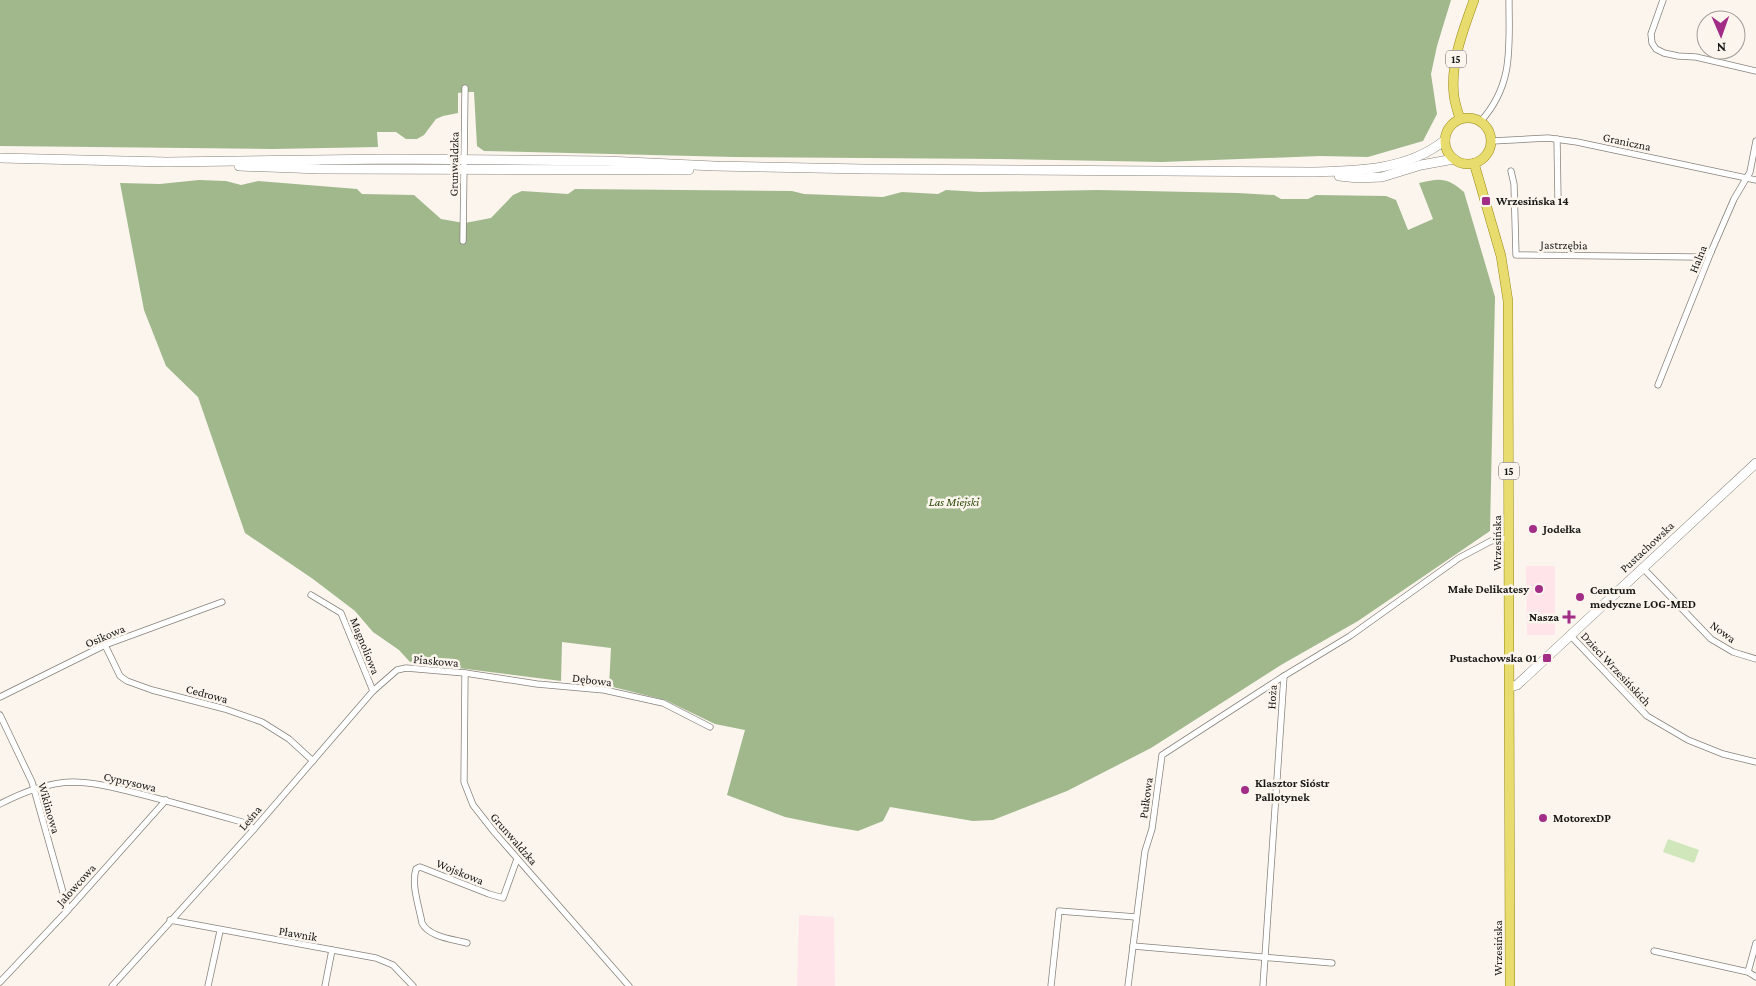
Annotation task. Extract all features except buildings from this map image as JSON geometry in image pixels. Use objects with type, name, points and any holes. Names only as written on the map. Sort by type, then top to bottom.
[{"type":"main road","name":"15","points":[[1460,119],[1454,96],[1454,72],[1461,37],[1474,0]]},
{"type":"main road","points":[[1309,172],[1358,178],[1382,176],[1421,165],[1454,159],[1467,164],[1474,164],[1487,155],[1490,148],[1492,141],[1487,126],[1474,118],[1460,119],[1452,124],[1447,131],[1445,140],[1446,147],[1454,159]]},
{"type":"main road","points":[[167,162],[390,158],[607,161],[874,170],[1309,172],[1361,170],[1387,166],[1434,149],[1445,140]]},
{"type":"main road","points":[[0,158],[167,162],[310,169],[654,172],[749,167]]},
{"type":"main road","name":"Wrzesińska","points":[[1474,164],[1501,256],[1508,301],[1510,986]]},
{"type":"main road","name":"Pustachowska","points":[[1510,687],[1517,685],[1571,636],[1756,463]]},
{"type":"street","points":[[1481,121],[1491,110],[1503,86],[1507,71],[1509,0]]},
{"type":"street","points":[[1663,0],[1651,34],[1652,43],[1656,49],[1664,53],[1696,57],[1756,71]]},
{"type":"street","name":"Grunwaldzka","points":[[463,241],[465,88]]},
{"type":"street","points":[[1557,139],[1558,200]]},
{"type":"street","name":"Graniczna","points":[[1492,141],[1557,139],[1756,180]]},
{"type":"street","name":"Halna","points":[[1658,385],[1711,252],[1734,199],[1750,172],[1756,141]]},
{"type":"street","name":"Jastrzębia","points":[[1511,171],[1514,184],[1516,255],[1697,257],[1711,252]]},
{"type":"street","points":[[1697,257],[1705,268]]},
{"type":"street","name":"Hoża","points":[[1263,986],[1284,676],[1350,636],[1459,558],[1491,541],[1509,538]]},
{"type":"street","name":"Nowa","points":[[1643,568],[1711,639],[1733,652],[1756,659]]},
{"type":"street","name":"Magnoliowa","points":[[311,595],[341,613],[373,691]]},
{"type":"street","name":"Osikowa","points":[[0,697],[105,644],[222,602]]},
{"type":"street","name":"Dzieci Wrzesińskich","points":[[1571,636],[1647,716],[1688,740],[1722,754],[1756,762]]},
{"type":"street","name":"Cedrowa","points":[[105,644],[120,676],[127,681],[152,690],[225,709],[262,722],[289,738],[313,761]]},
{"type":"street","name":"Leśna","points":[[112,986],[254,829],[373,691],[396,670],[406,668]]},
{"type":"street","name":"Piaskowa","points":[[406,668],[465,673]]},
{"type":"street","name":"Grunwaldzka","points":[[465,673],[464,782],[467,794],[473,805],[518,859],[629,986]]},
{"type":"street","name":"Dębowa","points":[[465,673],[537,684],[604,690],[655,701],[710,726]]},
{"type":"street","name":"Pułkowa","points":[[1128,986],[1145,850],[1152,829],[1162,756],[1284,676]]},
{"type":"street","name":"Wiklinowa","points":[[0,715],[32,782],[68,910]]},
{"type":"street","name":"Cyprysowa","points":[[0,804],[34,788],[72,782],[101,784],[242,822],[254,829]]},
{"type":"street","name":"Jałowcowa","points":[[0,982],[68,910],[166,800]]},
{"type":"street","name":"Wojskowa","points":[[467,943],[436,934],[424,927],[414,882],[416,870],[420,867],[503,898],[518,859]]},
{"type":"street","points":[[1051,986],[1059,911],[1136,918]]},
{"type":"street","name":"Pławnik","points":[[170,920],[376,958],[388,962],[412,986]]},
{"type":"street","points":[[208,986],[220,930]]},
{"type":"street","points":[[1748,972],[1756,943]]},
{"type":"street","points":[[1133,946],[1332,963]]},
{"type":"street","points":[[325,986],[332,950]]},
{"type":"street","points":[[1654,951],[1748,972],[1756,977]]},
{"type":"shaded area","points":[[1526,566],[1555,566],[1555,635],[1527,635]]},
{"type":"shaded area","points":[[799,915],[834,917],[835,986],[797,986]]},
{"type":"green space","name":"Las Miejski","points":[[0,0],[1451,0],[1437,46],[1431,74],[1437,114],[1423,141],[1368,157],[1320,156],[1162,162],[734,157],[484,151],[477,146],[474,92],[467,92],[465,223],[491,218],[513,195],[522,191],[568,194],[575,189],[792,191],[804,194],[883,197],[902,192],[938,194],[946,190],[980,192],[1098,190],[1238,193],[1274,195],[1281,199],[1308,199],[1316,195],[1386,196],[1396,200],[1408,230],[1433,219],[1419,183],[1432,180],[1448,181],[1464,192],[1495,297],[1490,531],[1358,621],[1281,665],[1151,748],[1067,791],[993,820],[973,821],[890,807],[883,821],[858,831],[785,817],[727,795],[745,730],[715,724],[665,700],[609,686],[611,648],[562,642],[561,681],[410,662],[399,650],[373,632],[355,611],[313,579],[245,533],[198,397],[166,366],[144,310],[120,183],[160,184],[199,180],[226,181],[241,185],[258,181],[357,189],[362,194],[414,195],[441,219],[464,223],[466,92],[458,93],[458,113],[436,119],[424,135],[417,139],[406,139],[396,132],[377,132],[378,147],[273,149],[0,146]]},
{"type":"green space","points":[[1668,839],[1699,850],[1694,863],[1663,852]]},
{"type":"place","name":"Wrzesińska 14","points":[[1486,201]]},
{"type":"place","name":"Jodełka","points":[[1533,529]]},
{"type":"place","name":"Małe Delikatesy","points":[[1539,589]]},
{"type":"place","name":"Centrum medyczne LOG-MED","points":[[1580,597]]},
{"type":"place","name":"Nasza","points":[[1569,617]]},
{"type":"place","name":"Pustachowska 01","points":[[1547,658]]},
{"type":"place","name":"Klasztor Sióstr Pallotynek","points":[[1245,790]]},
{"type":"place","name":"MotorexDP","points":[[1543,818]]}]
